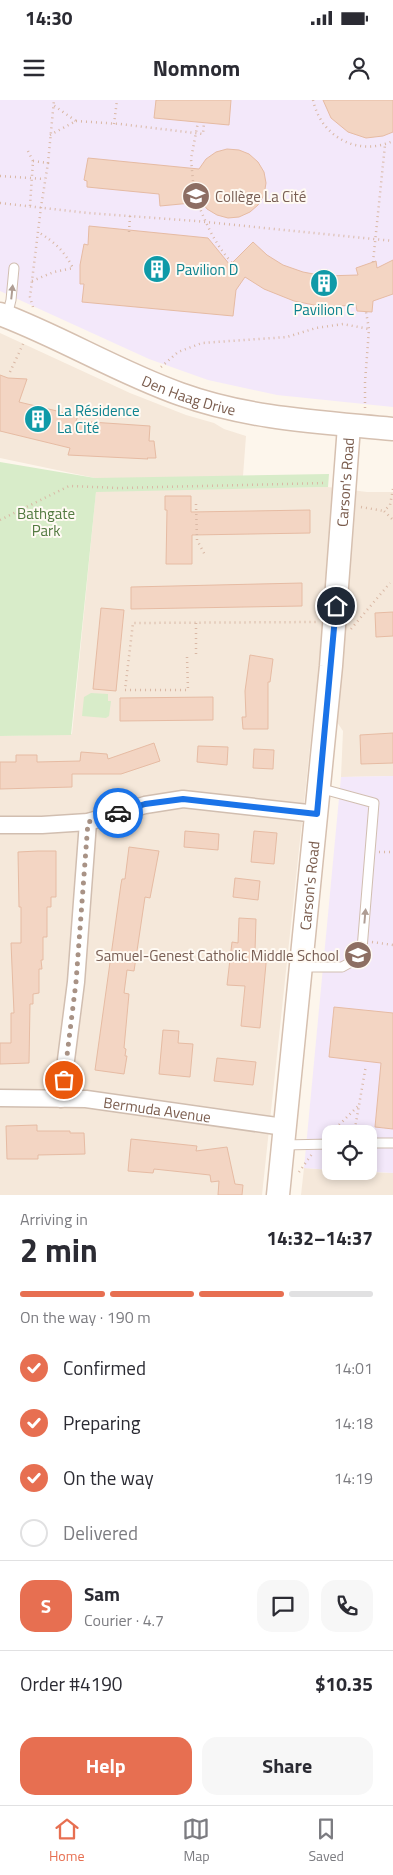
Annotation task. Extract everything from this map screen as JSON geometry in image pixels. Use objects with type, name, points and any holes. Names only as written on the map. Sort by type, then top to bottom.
[{"type":"street","name":"Den Haag Drive","points":[[3,315],[150,382],[214,405],[280,418],[393,429]]},
{"type":"street","name":"Carson's Road","points":[[278,1195],[319,788],[342,626],[349,426]]},
{"type":"street","points":[[0,825],[88,822],[145,804],[183,799],[317,814]]},
{"type":"street","points":[[61,1099],[76,982],[88,822]]},
{"type":"street","name":"Bermuda Avenue","points":[[0,1098],[86,1098],[284,1136]]},
{"type":"lane","points":[[3,315],[11,300],[14,268]]},
{"type":"lane","points":[[301,967],[342,967],[354,961],[362,949],[374,803],[319,788]]},
{"type":"lane","points":[[284,1136],[319,1144],[322,1143]]},
{"type":"lane","points":[[377,1143],[393,1142]]},
{"type":"path","points":[[36,314],[30,297],[48,163],[54,100]]},
{"type":"path","points":[[114,124],[117,100]]},
{"type":"path","points":[[313,100],[322,122],[342,141],[355,146],[370,147],[385,145],[393,141]]},
{"type":"path","points":[[53,105],[76,121],[202,134],[204,122]]},
{"type":"path","points":[[50,135],[76,121]]},
{"type":"path","points":[[193,181],[191,159],[198,122]]},
{"type":"path","points":[[373,262],[385,145]]},
{"type":"path","points":[[28,151],[33,161],[30,206]]},
{"type":"path","points":[[33,161],[48,163]]},
{"type":"path","points":[[0,176],[45,179]]},
{"type":"path","points":[[196,201],[209,232],[232,263]]},
{"type":"path","points":[[0,203],[130,216],[196,220],[393,241]]},
{"type":"path","points":[[129,232],[130,216]]},
{"type":"path","points":[[32,281],[54,272],[73,268],[57,245],[38,232]]},
{"type":"path","points":[[366,312],[369,329],[364,407],[367,411]]},
{"type":"path","points":[[150,382],[159,368],[178,352],[202,343],[287,337],[316,328],[343,324],[369,329]]},
{"type":"path","points":[[10,372],[24,342],[31,341]]},
{"type":"path","points":[[0,520],[70,486],[120,488],[333,482]]},
{"type":"path","points":[[384,511],[390,505],[393,489]]},
{"type":"path","points":[[196,504],[197,540],[205,555]]},
{"type":"path","points":[[361,507],[384,511],[393,520]]},
{"type":"path","points":[[187,657],[188,690],[125,690],[133,623],[342,626],[354,628],[390,583]]},
{"type":"path","points":[[196,623],[196,656]]},
{"type":"path","points":[[362,941],[393,945]]},
{"type":"path","points":[[356,1125],[366,1065]]},
{"type":"path","points":[[343,1125],[359,1105]]},
{"type":"path","points":[[298,1173],[319,1144]]},
{"type":"shaded area","name":"Collège La Cité","points":[[0,100],[393,100],[393,407],[277,395],[208,380],[149,359],[0,291]]},
{"type":"shaded area","points":[[0,333],[130,393],[246,436],[243,476],[95,478],[0,458]]},
{"type":"shaded area","points":[[328,487],[367,492],[393,492],[393,776],[341,777],[343,731],[316,691],[262,1195],[0,1195],[0,736],[72,734],[96,491]]},
{"type":"shaded area","name":"Samuel-Genest Catholic Middle School","points":[[393,776],[393,1173],[377,1172],[377,1125],[322,1125],[322,1169],[304,1168],[341,777]]},
{"type":"shaded area","points":[[304,1168],[322,1169],[322,1180],[377,1180],[377,1172],[393,1173],[393,1195],[301,1195]]},
{"type":"green space","name":"Bathgate Park","points":[[0,462],[95,478],[329,474],[328,487],[96,492],[71,735],[0,736]]},
{"type":"green space","points":[[91,693],[108,694],[108,701],[111,701],[109,716],[106,718],[82,716],[84,697]]},
{"type":"building","points":[[156,100],[231,100],[229,125],[154,118]]},
{"type":"building","points":[[323,100],[393,100],[393,132],[383,136],[366,138],[348,132],[331,118]]},
{"type":"building","points":[[227,149],[239,150],[249,154],[258,162],[264,172],[266,183],[264,195],[258,205],[250,212],[239,217],[228,218],[217,215],[207,209],[202,202],[160,206],[159,194],[87,187],[87,181],[84,180],[88,158],[199,169],[206,159],[216,152]]},
{"type":"building","name":"Pavilion D","points":[[89,226],[208,238],[230,265],[253,242],[267,255],[283,265],[303,272],[324,276],[358,275],[356,268],[376,261],[377,268],[393,260],[393,294],[373,301],[372,312],[357,311],[356,305],[324,307],[294,301],[264,289],[245,277],[236,290],[233,316],[82,302],[84,284],[80,284],[80,265],[84,244],[88,245]]},
{"type":"building","name":"La Résidence La Cité","points":[[0,375],[8,378],[27,379],[19,402],[78,416],[76,421],[150,426],[149,441],[154,441],[156,458],[68,455],[70,448],[0,431]]},
{"type":"building","points":[[165,496],[191,496],[191,512],[310,510],[310,533],[192,535],[192,564],[166,564],[167,510],[165,510]]},
{"type":"building","points":[[302,583],[302,606],[131,609],[131,587]]},
{"type":"building","points":[[101,608],[124,610],[116,691],[93,689]]},
{"type":"building","points":[[393,612],[393,636],[376,637],[375,613]]},
{"type":"building","points":[[250,655],[273,659],[270,682],[268,682],[268,729],[243,729],[242,717],[246,717],[245,691]]},
{"type":"building","points":[[213,697],[213,720],[120,721],[120,698]]},
{"type":"building","points":[[393,733],[393,763],[361,764],[360,735]]},
{"type":"building","points":[[154,743],[160,761],[121,774],[72,774],[72,787],[0,789],[0,762],[16,762],[16,755],[37,755],[37,762],[80,761],[81,752],[107,754],[108,759]]},
{"type":"building","points":[[198,746],[228,747],[227,765],[197,762]]},
{"type":"building","points":[[254,749],[274,750],[273,769],[253,768]]},
{"type":"building","points":[[185,831],[219,834],[218,850],[184,847]]},
{"type":"building","points":[[254,831],[277,833],[274,864],[251,862]]},
{"type":"building","points":[[129,847],[159,851],[150,898],[145,897],[134,971],[127,970],[124,993],[129,994],[124,1048],[126,1049],[125,1056],[127,1056],[124,1074],[95,1070],[121,884],[122,879],[125,879]]},
{"type":"building","points":[[56,851],[56,897],[51,897],[51,907],[47,907],[47,937],[43,937],[42,969],[39,969],[39,993],[33,994],[33,1004],[30,1004],[29,1063],[0,1064],[0,1043],[11,1043],[11,1013],[14,1013],[11,943],[21,943],[18,852]]},
{"type":"building","points":[[235,878],[260,881],[258,900],[233,897]]},
{"type":"building","points":[[239,918],[256,919],[255,951],[267,953],[260,1028],[241,1026],[245,986],[227,985],[232,942],[238,943]]},
{"type":"building","points":[[334,1007],[393,1013],[393,1129],[377,1127],[375,1125],[381,1063],[329,1057]]},
{"type":"building","points":[[163,1030],[179,1031],[178,1043],[193,1044],[190,1077],[159,1074]]},
{"type":"building","points":[[217,1058],[256,1062],[253,1085],[214,1081]]},
{"type":"building","points":[[37,1125],[37,1131],[84,1133],[85,1154],[38,1155],[38,1159],[7,1159],[6,1126]]},
{"type":"building","points":[[131,1139],[197,1146],[196,1151],[227,1147],[235,1184],[243,1185],[242,1195],[218,1195],[219,1181],[211,1182],[210,1175],[154,1169],[153,1173],[128,1171]]},
{"type":"way so far","points":[[64,1080],[76,982],[88,822],[118,813]]},
{"type":"place","name":"Collège La Cité","points":[[196,196]]},
{"type":"place","name":"Pavilion D","points":[[157,269]]},
{"type":"place","name":"Pavilion C","points":[[324,283]]},
{"type":"place","name":"La Résidence La Cité","points":[[38,419]]},
{"type":"place","name":"Samuel-Genest Catholic Middle School","points":[[358,955]]},
{"type":"route","points":[[118,813],[145,804],[183,799],[317,814],[336,606]]}]
